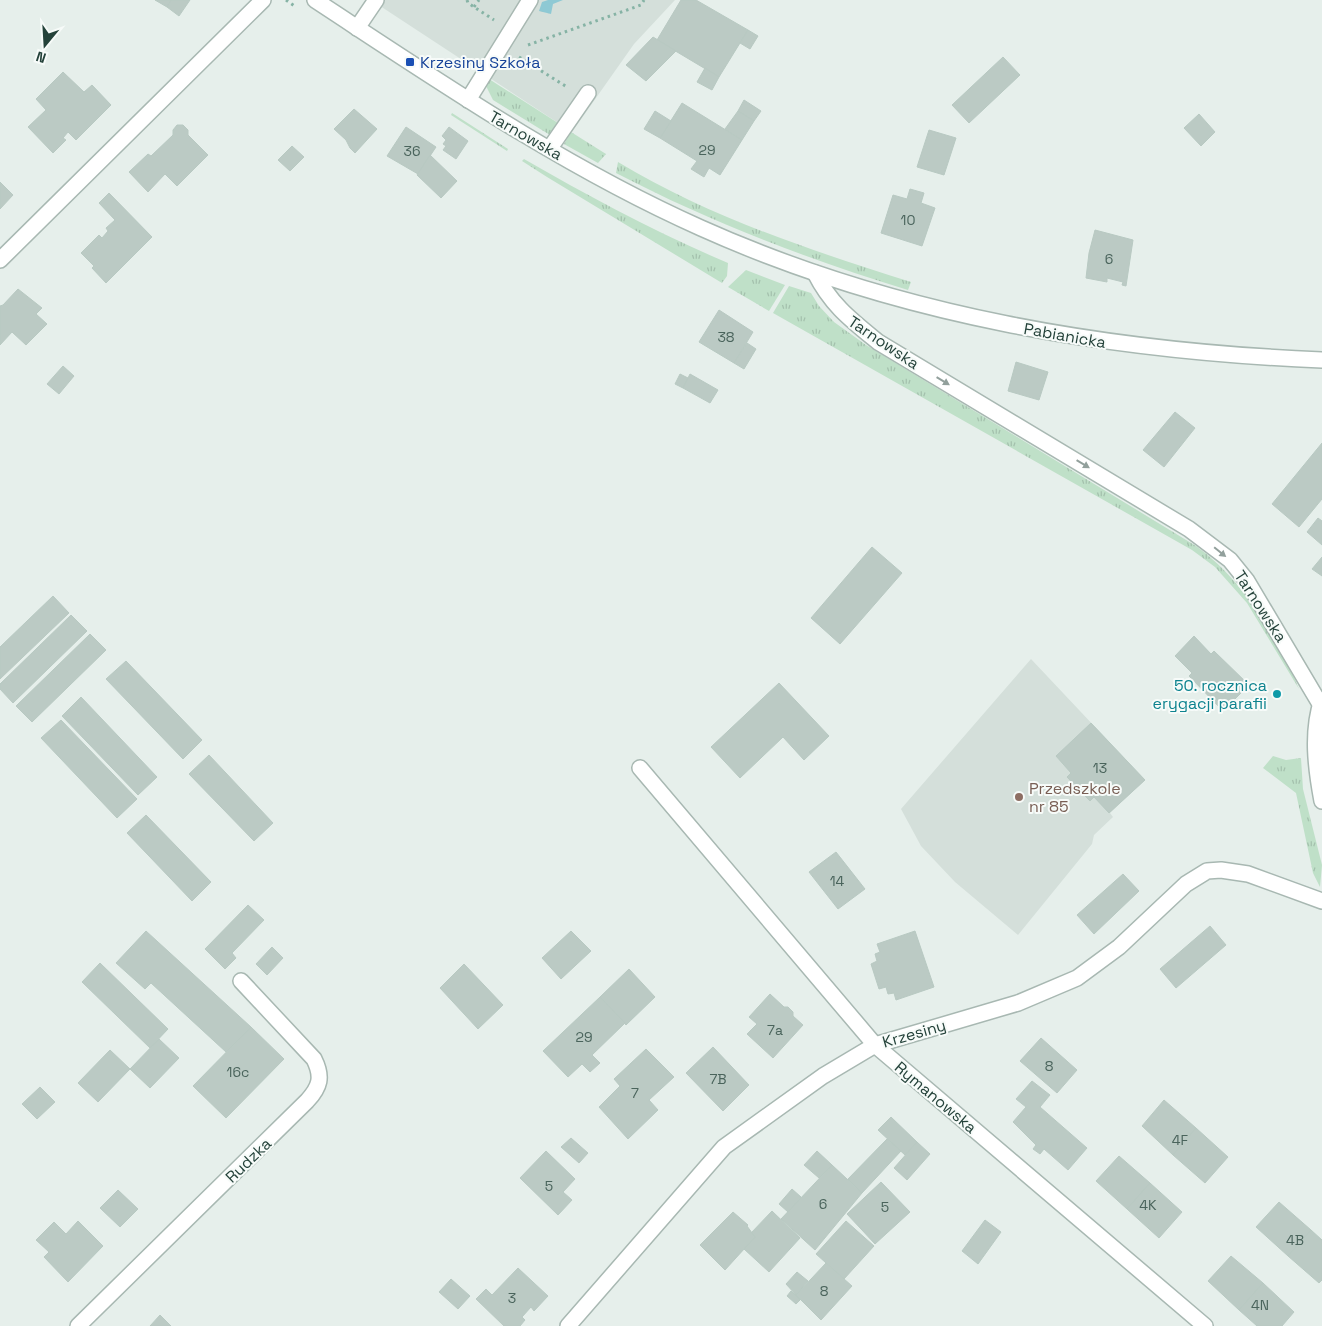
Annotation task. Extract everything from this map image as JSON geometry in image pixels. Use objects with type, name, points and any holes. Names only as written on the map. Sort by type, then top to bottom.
[{"type":"street","points":[[0,260],[263,0]]},
{"type":"street","name":"Tarnowska","points":[[315,0],[468,100],[661,209],[702,229],[815,272],[825,293],[844,314],[878,342],[1189,529],[1230,560],[1267,612],[1321,702]]},
{"type":"street","points":[[357,28],[376,0]]},
{"type":"street","points":[[468,100],[530,0]]},
{"type":"street","points":[[550,148],[586,96]]},
{"type":"street","name":"Pabianicka","points":[[815,272],[953,313],[1035,330],[1150,347],[1322,360]]},
{"type":"street","points":[[1321,702],[1317,727],[1316,766],[1322,801]]},
{"type":"street","name":"Rymanowska","points":[[640,768],[875,1045],[1205,1326]]},
{"type":"street","name":"Krzesiny","points":[[568,1326],[724,1147],[823,1076],[875,1045],[1018,1003],[1077,978],[1119,947],[1186,884],[1207,871],[1221,870],[1248,874],[1322,901]]},
{"type":"street","name":"Rudzka","points":[[78,1326],[308,1101],[320,1082],[319,1070],[314,1059],[241,981]]},
{"type":"path","points":[[467,0],[474,7],[479,0]]},
{"type":"path","points":[[520,48],[641,4],[644,0]]},
{"type":"path","points":[[511,51],[586,96]]},
{"type":"shaded area","points":[[371,0],[675,0],[634,44],[572,132]]},
{"type":"shaded area","name":"Przedszkole nr 85","points":[[1031,659],[1145,780],[1110,813],[1113,817],[1094,835],[1092,844],[1018,935],[955,882],[921,846],[901,809]]},
{"type":"green space","points":[[489,79],[558,123],[550,135],[493,100],[486,86]]},
{"type":"green space","points":[[452,113],[508,149],[507,151],[451,115]]},
{"type":"green space","points":[[571,132],[606,154],[598,163],[564,144]]},
{"type":"green space","points":[[524,159],[624,214],[728,263],[727,276],[722,283],[547,177],[522,161]]},
{"type":"green space","points":[[618,162],[653,182],[724,216],[761,231],[911,282],[908,290],[833,266],[687,208],[616,173]]},
{"type":"green space","points":[[746,270],[785,285],[769,311],[728,287]]},
{"type":"green space","points":[[789,286],[811,293],[819,306],[834,322],[866,345],[1196,546],[1213,559],[1229,575],[1257,610],[1281,649],[1299,689],[1247,603],[1215,567],[1192,550],[773,313]]},
{"type":"green space","points":[[1273,756],[1286,760],[1301,758],[1303,789],[1322,865],[1320,887],[1313,873],[1296,793],[1263,768]]},
{"type":"water","points":[[563,0],[553,4],[551,14],[539,11],[542,2]]},
{"type":"building","points":[[155,0],[171,0],[167,7]]},
{"type":"building","points":[[171,0],[190,0],[179,16],[167,7]]},
{"type":"building","points":[[681,0],[696,0],[748,30],[719,77],[657,40]]},
{"type":"building","points":[[748,30],[758,36],[750,49],[740,43]]},
{"type":"building","points":[[653,37],[676,51],[646,81],[626,65]]},
{"type":"building","points":[[1003,57],[1020,75],[969,123],[952,105]]},
{"type":"building","points":[[705,68],[719,77],[712,90],[697,82]]},
{"type":"building","points":[[63,72],[84,92],[92,85],[111,105],[76,140],[68,132],[63,138],[66,140],[53,153],[28,127],[46,110],[36,99]]},
{"type":"building","points":[[744,100],[761,111],[754,121],[738,111]]},
{"type":"building","points":[[682,103],[742,140],[720,175],[709,168],[704,177],[691,169],[697,161],[660,138]]},
{"type":"building","points":[[354,109],[377,129],[355,153],[346,140],[334,129]]},
{"type":"building","points":[[655,111],[671,121],[660,138],[644,129]]},
{"type":"building","points":[[738,111],[754,121],[742,140],[725,129]]},
{"type":"building","points":[[1199,114],[1215,132],[1201,146],[1184,128]]},
{"type":"building","points":[[177,125],[183,125],[188,130],[188,135],[208,155],[177,186],[165,174],[148,192],[129,172],[148,154],[151,156],[173,135],[173,130]]},
{"type":"building","points":[[406,127],[436,147],[418,174],[387,156]]},
{"type":"building","points":[[449,127],[468,141],[456,159],[443,150],[446,146],[443,144],[446,140],[442,136]]},
{"type":"building","points":[[929,130],[956,138],[944,175],[917,167]]},
{"type":"building","points":[[292,146],[304,157],[290,171],[278,160]]},
{"type":"building","points":[[430,155],[457,181],[441,198],[417,175]]},
{"type":"building","points":[[0,182],[13,195],[0,209]]},
{"type":"building","points":[[910,189],[924,193],[921,203],[935,208],[922,246],[881,233],[893,195],[907,199]]},
{"type":"building","points":[[109,193],[152,237],[106,283],[92,268],[94,266],[81,253],[99,235],[102,238],[108,231],[106,228],[115,220],[99,203]]},
{"type":"building","points":[[1095,230],[1133,240],[1126,286],[1122,285],[1123,282],[1107,278],[1107,282],[1086,278],[1089,253]]},
{"type":"building","points":[[18,289],[42,308],[36,314],[47,324],[26,345],[12,332],[0,345],[0,306]]},
{"type":"building","points":[[719,310],[753,332],[734,363],[699,342]]},
{"type":"building","points":[[747,343],[756,349],[744,369],[734,363]]},
{"type":"building","points":[[1016,362],[1048,372],[1039,400],[1008,391]]},
{"type":"building","points":[[63,366],[74,376],[59,394],[47,384]]},
{"type":"building","points":[[680,374],[688,378],[683,388],[675,384]]},
{"type":"building","points":[[690,374],[718,390],[710,403],[683,388]]},
{"type":"building","points":[[1175,412],[1195,428],[1164,467],[1143,450]]},
{"type":"building","points":[[1322,443],[1322,499],[1299,527],[1272,504]]},
{"type":"building","points":[[1318,518],[1322,521],[1322,545],[1307,532]]},
{"type":"building","points":[[872,547],[902,573],[840,644],[811,618]]},
{"type":"building","points":[[1322,557],[1322,576],[1312,569]]},
{"type":"building","points":[[53,596],[69,613],[0,679],[0,647]]},
{"type":"building","points":[[71,615],[87,631],[13,703],[0,689],[0,684]]},
{"type":"building","points":[[90,634],[106,650],[32,722],[16,706]]},
{"type":"building","points":[[1194,636],[1211,654],[1214,651],[1249,685],[1223,711],[1189,676],[1192,673],[1175,656]]},
{"type":"building","points":[[126,661],[202,740],[183,759],[106,679]]},
{"type":"building","points":[[779,683],[829,736],[804,760],[783,737],[740,778],[711,747]]},
{"type":"building","points":[[81,697],[157,777],[138,795],[62,716]]},
{"type":"building","points":[[61,720],[137,799],[117,818],[41,738]]},
{"type":"building","points":[[1091,723],[1145,780],[1109,813],[1094,797],[1090,801],[1067,777],[1071,773],[1056,756]]},
{"type":"building","points":[[209,755],[273,823],[254,841],[189,774]]},
{"type":"building","points":[[146,815],[211,882],[192,901],[127,833]]},
{"type":"building","points":[[836,852],[865,889],[838,909],[809,872]]},
{"type":"building","points":[[1123,874],[1139,891],[1094,934],[1077,915]]},
{"type":"building","points":[[248,905],[264,920],[232,953],[236,958],[225,969],[205,949]]},
{"type":"building","points":[[1210,926],[1226,945],[1176,988],[1160,969]]},
{"type":"building","points":[[146,931],[251,1027],[226,1052],[151,983],[145,989],[116,963]]},
{"type":"building","points":[[571,931],[591,951],[561,979],[542,958]]},
{"type":"building","points":[[915,931],[934,987],[896,1000],[894,993],[888,994],[886,987],[879,989],[871,964],[877,961],[875,954],[880,952],[877,944]]},
{"type":"building","points":[[272,947],[283,958],[267,975],[256,964]]},
{"type":"building","points":[[100,963],[168,1029],[150,1048],[82,982]]},
{"type":"building","points":[[464,964],[503,1005],[478,1029],[440,988]]},
{"type":"building","points":[[629,969],[655,997],[626,1025],[600,997]]},
{"type":"building","points":[[770,994],[784,1007],[788,1007],[793,1012],[793,1016],[803,1025],[773,1058],[747,1034],[757,1024],[749,1017]]},
{"type":"building","points":[[600,997],[625,1023],[592,1055],[600,1063],[590,1072],[582,1064],[568,1077],[543,1051]]},
{"type":"building","points":[[251,1027],[284,1059],[226,1118],[193,1086]]},
{"type":"building","points":[[1041,1038],[1077,1070],[1057,1093],[1020,1061]]},
{"type":"building","points":[[159,1039],[179,1058],[150,1088],[130,1069]]},
{"type":"building","points":[[713,1047],[749,1085],[723,1111],[686,1073]]},
{"type":"building","points":[[646,1049],[674,1077],[649,1100],[658,1110],[628,1139],[599,1107],[620,1086],[614,1079]]},
{"type":"building","points":[[110,1050],[130,1069],[98,1102],[78,1083]]},
{"type":"building","points":[[1032,1081],[1050,1095],[1040,1107],[1087,1148],[1068,1170],[1044,1149],[1040,1154],[1033,1149],[1036,1145],[1013,1122],[1026,1107],[1016,1099]]},
{"type":"building","points":[[40,1087],[55,1102],[37,1119],[22,1104]]},
{"type":"building","points":[[1164,1100],[1196,1128],[1173,1155],[1142,1126]]},
{"type":"building","points":[[891,1117],[917,1142],[905,1155],[878,1130]]},
{"type":"building","points":[[1196,1128],[1228,1157],[1205,1183],[1173,1155]]},
{"type":"building","points":[[571,1138],[588,1153],[579,1163],[561,1147]]},
{"type":"building","points":[[887,1139],[901,1151],[862,1193],[848,1179]]},
{"type":"building","points":[[917,1142],[930,1154],[907,1180],[894,1168]]},
{"type":"building","points":[[546,1151],[575,1179],[563,1192],[572,1200],[558,1215],[520,1178]]},
{"type":"building","points":[[817,1151],[832,1165],[819,1178],[804,1165]]},
{"type":"building","points":[[1119,1156],[1150,1183],[1127,1209],[1096,1181]]},
{"type":"building","points":[[832,1165],[862,1193],[815,1250],[781,1219]]},
{"type":"building","points":[[881,1182],[910,1212],[875,1244],[847,1214]]},
{"type":"building","points":[[1150,1183],[1182,1212],[1159,1238],[1127,1209]]},
{"type":"building","points":[[792,1189],[801,1197],[788,1212],[779,1204]]},
{"type":"building","points":[[118,1190],[138,1209],[120,1227],[100,1208]]},
{"type":"building","points":[[1279,1202],[1311,1230],[1288,1256],[1256,1227]]},
{"type":"building","points":[[772,1211],[800,1238],[769,1272],[744,1249],[755,1237],[751,1233]]},
{"type":"building","points":[[733,1212],[748,1225],[755,1237],[725,1270],[700,1245]]},
{"type":"building","points":[[985,1220],[1001,1232],[978,1264],[962,1251]]},
{"type":"building","points":[[78,1221],[103,1246],[68,1282],[44,1257],[49,1252],[36,1240],[54,1222],[66,1234]]},
{"type":"building","points":[[846,1221],[874,1246],[844,1279],[816,1254]]},
{"type":"building","points":[[1311,1230],[1322,1240],[1322,1280],[1319,1283],[1288,1256]]},
{"type":"building","points":[[1231,1256],[1263,1283],[1239,1310],[1208,1281]]},
{"type":"building","points":[[826,1263],[852,1286],[821,1320],[796,1295]]},
{"type":"building","points":[[518,1268],[548,1296],[534,1311],[531,1307],[522,1317],[525,1320],[520,1326],[504,1326],[476,1299],[486,1289],[492,1295]]},
{"type":"building","points":[[797,1272],[808,1281],[796,1295],[786,1284]]},
{"type":"building","points":[[451,1279],[470,1296],[458,1309],[439,1292]]},
{"type":"building","points":[[1263,1283],[1294,1312],[1282,1326],[1257,1326],[1239,1310]]},
{"type":"building","points":[[791,1291],[800,1300],[796,1304],[787,1296]]},
{"type":"building","points":[[160,1315],[171,1326],[150,1326]]},
{"type":"place","name":"Krzesiny Szkoła","points":[[410,62]]},
{"type":"place","name":"50. rocznica erygacji parafii","points":[[1277,694]]},
{"type":"place","name":"Przedszkole nr 85","points":[[1019,797]]}]
